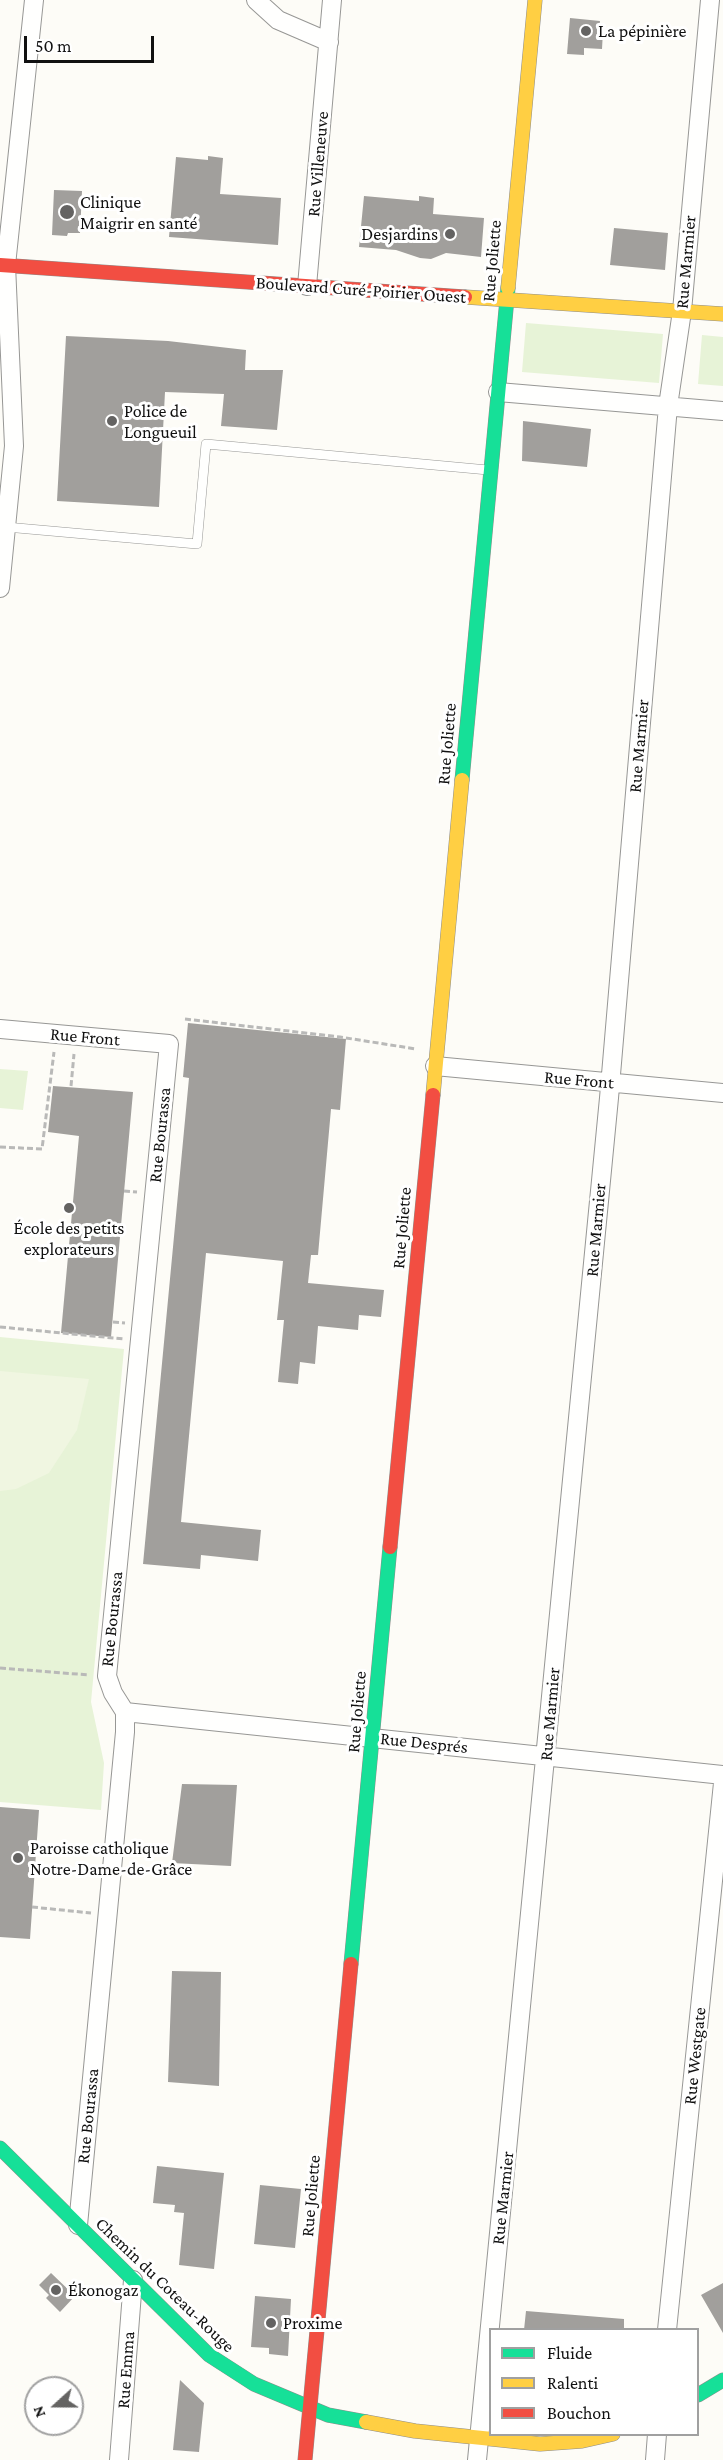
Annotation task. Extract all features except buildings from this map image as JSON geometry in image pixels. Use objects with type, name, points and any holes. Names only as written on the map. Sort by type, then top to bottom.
[{"type":"street","points":[[0,588],[14,447],[3,265],[34,0]]},
{"type":"street","points":[[256,0],[278,20],[329,42]]},
{"type":"street","name":"Rue Villeneuve","points":[[307,286],[332,0]]},
{"type":"street","name":"Rue Joliette","points":[[305,2460],[535,0]]},
{"type":"street","name":"Rue Marmier","points":[[491,2328],[610,1083],[668,406],[682,311],[710,0]]},
{"type":"street","name":"Boulevard Curé-Poirier Ouest","points":[[3,265],[723,314]]},
{"type":"street","points":[[498,392],[723,411]]},
{"type":"street","name":"Rue Front","points":[[0,1029],[169,1044]]},
{"type":"street","name":"Rue Bourassa","points":[[78,2225],[126,1712],[113,1693],[107,1676],[169,1044]]},
{"type":"street","name":"Rue Front","points":[[435,1066],[723,1093]]},
{"type":"street","name":"Rue Després","points":[[126,1712],[723,1775]]},
{"type":"street","name":"Rue Westgate","points":[[667,2328],[723,1783]]},
{"type":"street","name":"Chemin du Coteau-Rouge","points":[[3,2155],[78,2225],[184,2332],[225,2367],[254,2384],[328,2415],[415,2432],[480,2439],[559,2443],[604,2436]]},
{"type":"street","name":"Rue Emma","points":[[119,2460],[133,2280]]},
{"type":"street","name":"Rue Marmier","points":[[477,2460],[489,2346]]},
{"type":"street","points":[[699,2394],[723,2380]]},
{"type":"street","points":[[655,2460],[657,2436]]},
{"type":"lane","points":[[6,527],[197,544],[206,444],[491,470]]},
{"type":"path","points":[[185,1019],[414,1048],[435,1066]]},
{"type":"path","points":[[0,1147],[42,1149],[54,1052]]},
{"type":"path","points":[[71,1086],[74,1054]]},
{"type":"path","points":[[124,1191],[139,1192]]},
{"type":"path","points":[[113,1322],[127,1323]]},
{"type":"path","points":[[0,1327],[125,1339]]},
{"type":"path","points":[[0,1668],[94,1675]]},
{"type":"path","points":[[32,1907],[91,1913]]},
{"type":"green space","points":[[526,323],[663,334],[659,383],[522,372]]},
{"type":"green space","points":[[702,335],[723,337],[723,386],[698,384]]},
{"type":"green space","points":[[0,1069],[28,1071],[23,1110],[0,1108]]},
{"type":"green space","points":[[0,1337],[124,1349],[91,1702],[104,1763],[101,1810],[0,1802]]},
{"type":"green space","points":[[0,1371],[89,1379],[77,1430],[49,1473],[16,1489],[0,1491]]},
{"type":"traffic: fast","points":[[462,780],[508,288]]},
{"type":"traffic: fast","points":[[351,1964],[390,1547]]},
{"type":"traffic: fast","points":[[0,2148],[209,2355],[254,2384],[328,2415],[366,2422]]},
{"type":"traffic: fast","points":[[699,2394],[723,2380]]},
{"type":"traffic: slow","points":[[508,288],[535,0]]},
{"type":"traffic: slow","points":[[465,297],[723,314]]},
{"type":"traffic: slow","points":[[433,1095],[462,780]]},
{"type":"traffic: slow","points":[[366,2422],[415,2431],[540,2444],[582,2441],[604,2436]]},
{"type":"traffic: jam","points":[[0,265],[465,297]]},
{"type":"traffic: jam","points":[[390,1547],[433,1095]]},
{"type":"traffic: jam","points":[[305,2460],[351,1964]]},
{"type":"place","name":"La pépinière","points":[[586,31]]},
{"type":"place","name":"Clinique Maigrir en santé","points":[[67,212]]},
{"type":"place","name":"Desjardins","points":[[450,234]]},
{"type":"place","name":"Police de Longueuil","points":[[112,421]]},
{"type":"place","name":"École des petits explorateurs","points":[[69,1208]]},
{"type":"place","name":"Paroisse catholique Notre-Dame-de-Grâce","points":[[18,1858]]},
{"type":"place","name":"Ékonogaz","points":[[56,2290]]},
{"type":"place","name":"Proxime","points":[[271,2323]]}]
